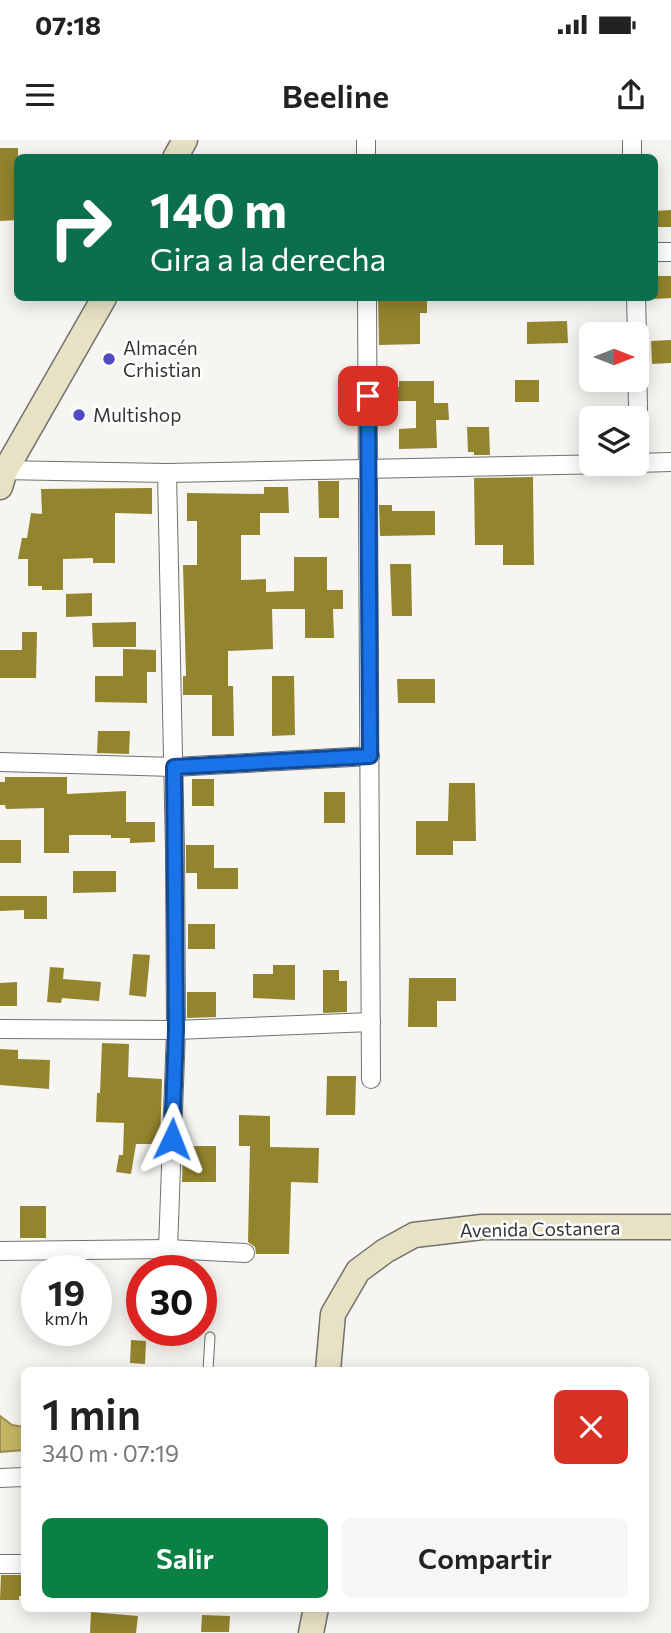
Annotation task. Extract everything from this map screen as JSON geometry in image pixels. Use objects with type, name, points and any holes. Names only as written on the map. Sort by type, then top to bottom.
[{"type":"street","points":[[1,471],[91,301]]},
{"type":"street","points":[[1,471],[102,301]]},
{"type":"street","points":[[367,301],[371,1079]]},
{"type":"street","points":[[636,301],[636,322]]},
{"type":"street","points":[[649,463],[671,463]]},
{"type":"street","points":[[1,471],[167,473],[579,465]]},
{"type":"street","points":[[167,473],[174,767],[176,1030],[168,1249]]},
{"type":"street","points":[[0,762],[174,767],[370,756]]},
{"type":"street","points":[[0,1029],[176,1030],[371,1022]]},
{"type":"street","name":"Avenida Costanera","points":[[328,1367],[333,1314],[358,1271],[385,1251],[414,1235],[482,1227],[671,1227]]},
{"type":"street","points":[[0,1251],[168,1249],[245,1253]]},
{"type":"street","points":[[0,1478],[21,1477]]},
{"type":"street","points":[[0,1563],[21,1564]]},
{"type":"street","points":[[311,1633],[315,1612]]},
{"type":"lane","points":[[208,1367],[209,1346]]},
{"type":"shaded area","points":[[0,1416],[12,1425],[21,1426],[21,1450],[0,1452]]},
{"type":"building","points":[[0,148],[18,148],[18,154],[14,154],[14,220],[0,221]]},
{"type":"building","points":[[671,210],[671,227],[658,227],[658,211]]},
{"type":"building","points":[[658,276],[671,276],[671,298],[658,299]]},
{"type":"building","points":[[378,301],[427,301],[427,313],[420,313],[420,344],[379,345]]},
{"type":"building","points":[[567,321],[568,343],[527,344],[527,322]]},
{"type":"building","points":[[671,340],[671,363],[652,364],[651,341]]},
{"type":"building","points":[[515,380],[539,380],[539,402],[515,402]]},
{"type":"building","points":[[399,381],[434,381],[434,403],[448,403],[449,420],[436,420],[437,448],[399,449],[399,429],[416,428],[416,401],[379,401],[379,387],[399,387]]},
{"type":"building","points":[[467,427],[489,427],[490,455],[474,455],[474,452],[468,452]]},
{"type":"building","points":[[533,477],[534,565],[503,565],[503,545],[475,545],[474,478]]},
{"type":"building","points":[[318,481],[339,481],[339,518],[319,518]]},
{"type":"building","points":[[264,487],[288,487],[289,513],[260,513],[260,535],[241,535],[241,580],[266,579],[266,592],[294,591],[294,557],[327,557],[327,590],[343,590],[343,609],[333,609],[334,638],[305,638],[305,609],[272,609],[273,649],[228,651],[228,686],[233,686],[234,736],[212,736],[212,695],[183,695],[183,676],[186,676],[183,565],[197,565],[197,521],[187,521],[187,493],[264,494]]},
{"type":"building","points":[[152,488],[152,514],[115,513],[115,563],[93,563],[93,558],[63,559],[63,590],[42,590],[42,586],[28,586],[28,559],[18,559],[22,538],[27,538],[31,513],[42,514],[41,489]]},
{"type":"building","points":[[379,505],[392,505],[392,511],[435,511],[435,535],[380,536]]},
{"type":"building","points":[[390,564],[411,564],[412,616],[392,616]]},
{"type":"building","points":[[92,593],[92,616],[66,617],[66,594]]},
{"type":"building","points":[[136,622],[136,647],[93,647],[92,623]]},
{"type":"building","points":[[22,632],[37,632],[36,678],[0,678],[0,650],[22,650]]},
{"type":"building","points":[[123,649],[156,650],[156,672],[147,672],[147,703],[95,702],[95,676],[123,676]]},
{"type":"building","points":[[272,676],[294,676],[295,735],[272,736]]},
{"type":"building","points":[[397,679],[435,679],[435,703],[398,703]]},
{"type":"building","points":[[98,731],[130,731],[129,754],[97,753]]},
{"type":"building","points":[[5,777],[67,777],[67,794],[126,791],[126,822],[155,822],[155,842],[130,843],[130,838],[111,838],[111,835],[69,835],[69,853],[44,853],[44,808],[6,809],[5,805],[0,805],[0,782],[5,782]]},
{"type":"building","points":[[192,779],[214,779],[214,806],[192,806]]},
{"type":"building","points":[[449,783],[475,783],[476,841],[453,841],[453,855],[416,855],[416,821],[448,821]]},
{"type":"building","points":[[324,792],[345,792],[345,823],[324,823]]},
{"type":"building","points":[[0,840],[21,840],[21,863],[0,863]]},
{"type":"building","points":[[186,845],[214,845],[214,868],[238,868],[238,889],[197,889],[197,873],[186,873]]},
{"type":"building","points":[[73,871],[116,871],[116,892],[73,893]]},
{"type":"building","points":[[0,896],[47,896],[47,919],[24,919],[24,910],[0,911]]},
{"type":"building","points":[[188,924],[215,924],[215,949],[188,949]]},
{"type":"building","points":[[133,954],[150,955],[146,997],[129,995]]},
{"type":"building","points":[[273,965],[295,965],[295,1000],[253,998],[253,974],[273,974]]},
{"type":"building","points":[[50,967],[64,968],[63,979],[101,982],[99,1001],[62,998],[61,1003],[47,1002]]},
{"type":"building","points":[[323,970],[339,970],[339,981],[347,981],[347,1012],[323,1013]]},
{"type":"building","points":[[409,978],[456,978],[456,1001],[437,1001],[437,1027],[408,1027]]},
{"type":"building","points":[[17,982],[17,1006],[0,1006],[0,983]]},
{"type":"building","points":[[187,992],[216,992],[216,1017],[187,1018]]},
{"type":"building","points":[[102,1043],[129,1044],[128,1077],[162,1079],[160,1144],[136,1144],[131,1174],[116,1172],[119,1155],[123,1155],[124,1123],[96,1122]]},
{"type":"building","points":[[0,1049],[18,1050],[18,1059],[50,1060],[49,1089],[0,1085]]},
{"type":"building","points":[[327,1076],[356,1076],[355,1115],[326,1115]]},
{"type":"building","points":[[239,1115],[270,1116],[270,1147],[319,1148],[318,1183],[291,1182],[289,1254],[256,1254],[255,1247],[248,1242],[250,1146],[239,1146]]},
{"type":"building","points":[[183,1146],[216,1146],[216,1182],[182,1182]]},
{"type":"building","points":[[20,1206],[46,1206],[46,1238],[20,1238]]},
{"type":"building","points":[[131,1346],[146,1346],[145,1364],[130,1363]]},
{"type":"building","points":[[1,1575],[21,1575],[19,1600],[0,1600]]},
{"type":"building","points":[[91,1612],[138,1616],[136,1633],[90,1633]]},
{"type":"building","points":[[202,1615],[230,1616],[229,1632],[201,1632]]},
{"type":"place","name":"Almacén Crhistian","points":[[109,359]]},
{"type":"place","name":"Multishop","points":[[79,415]]},
{"type":"route","points":[[172,1139],[176,1030],[174,767],[370,756],[368,396]]}]
